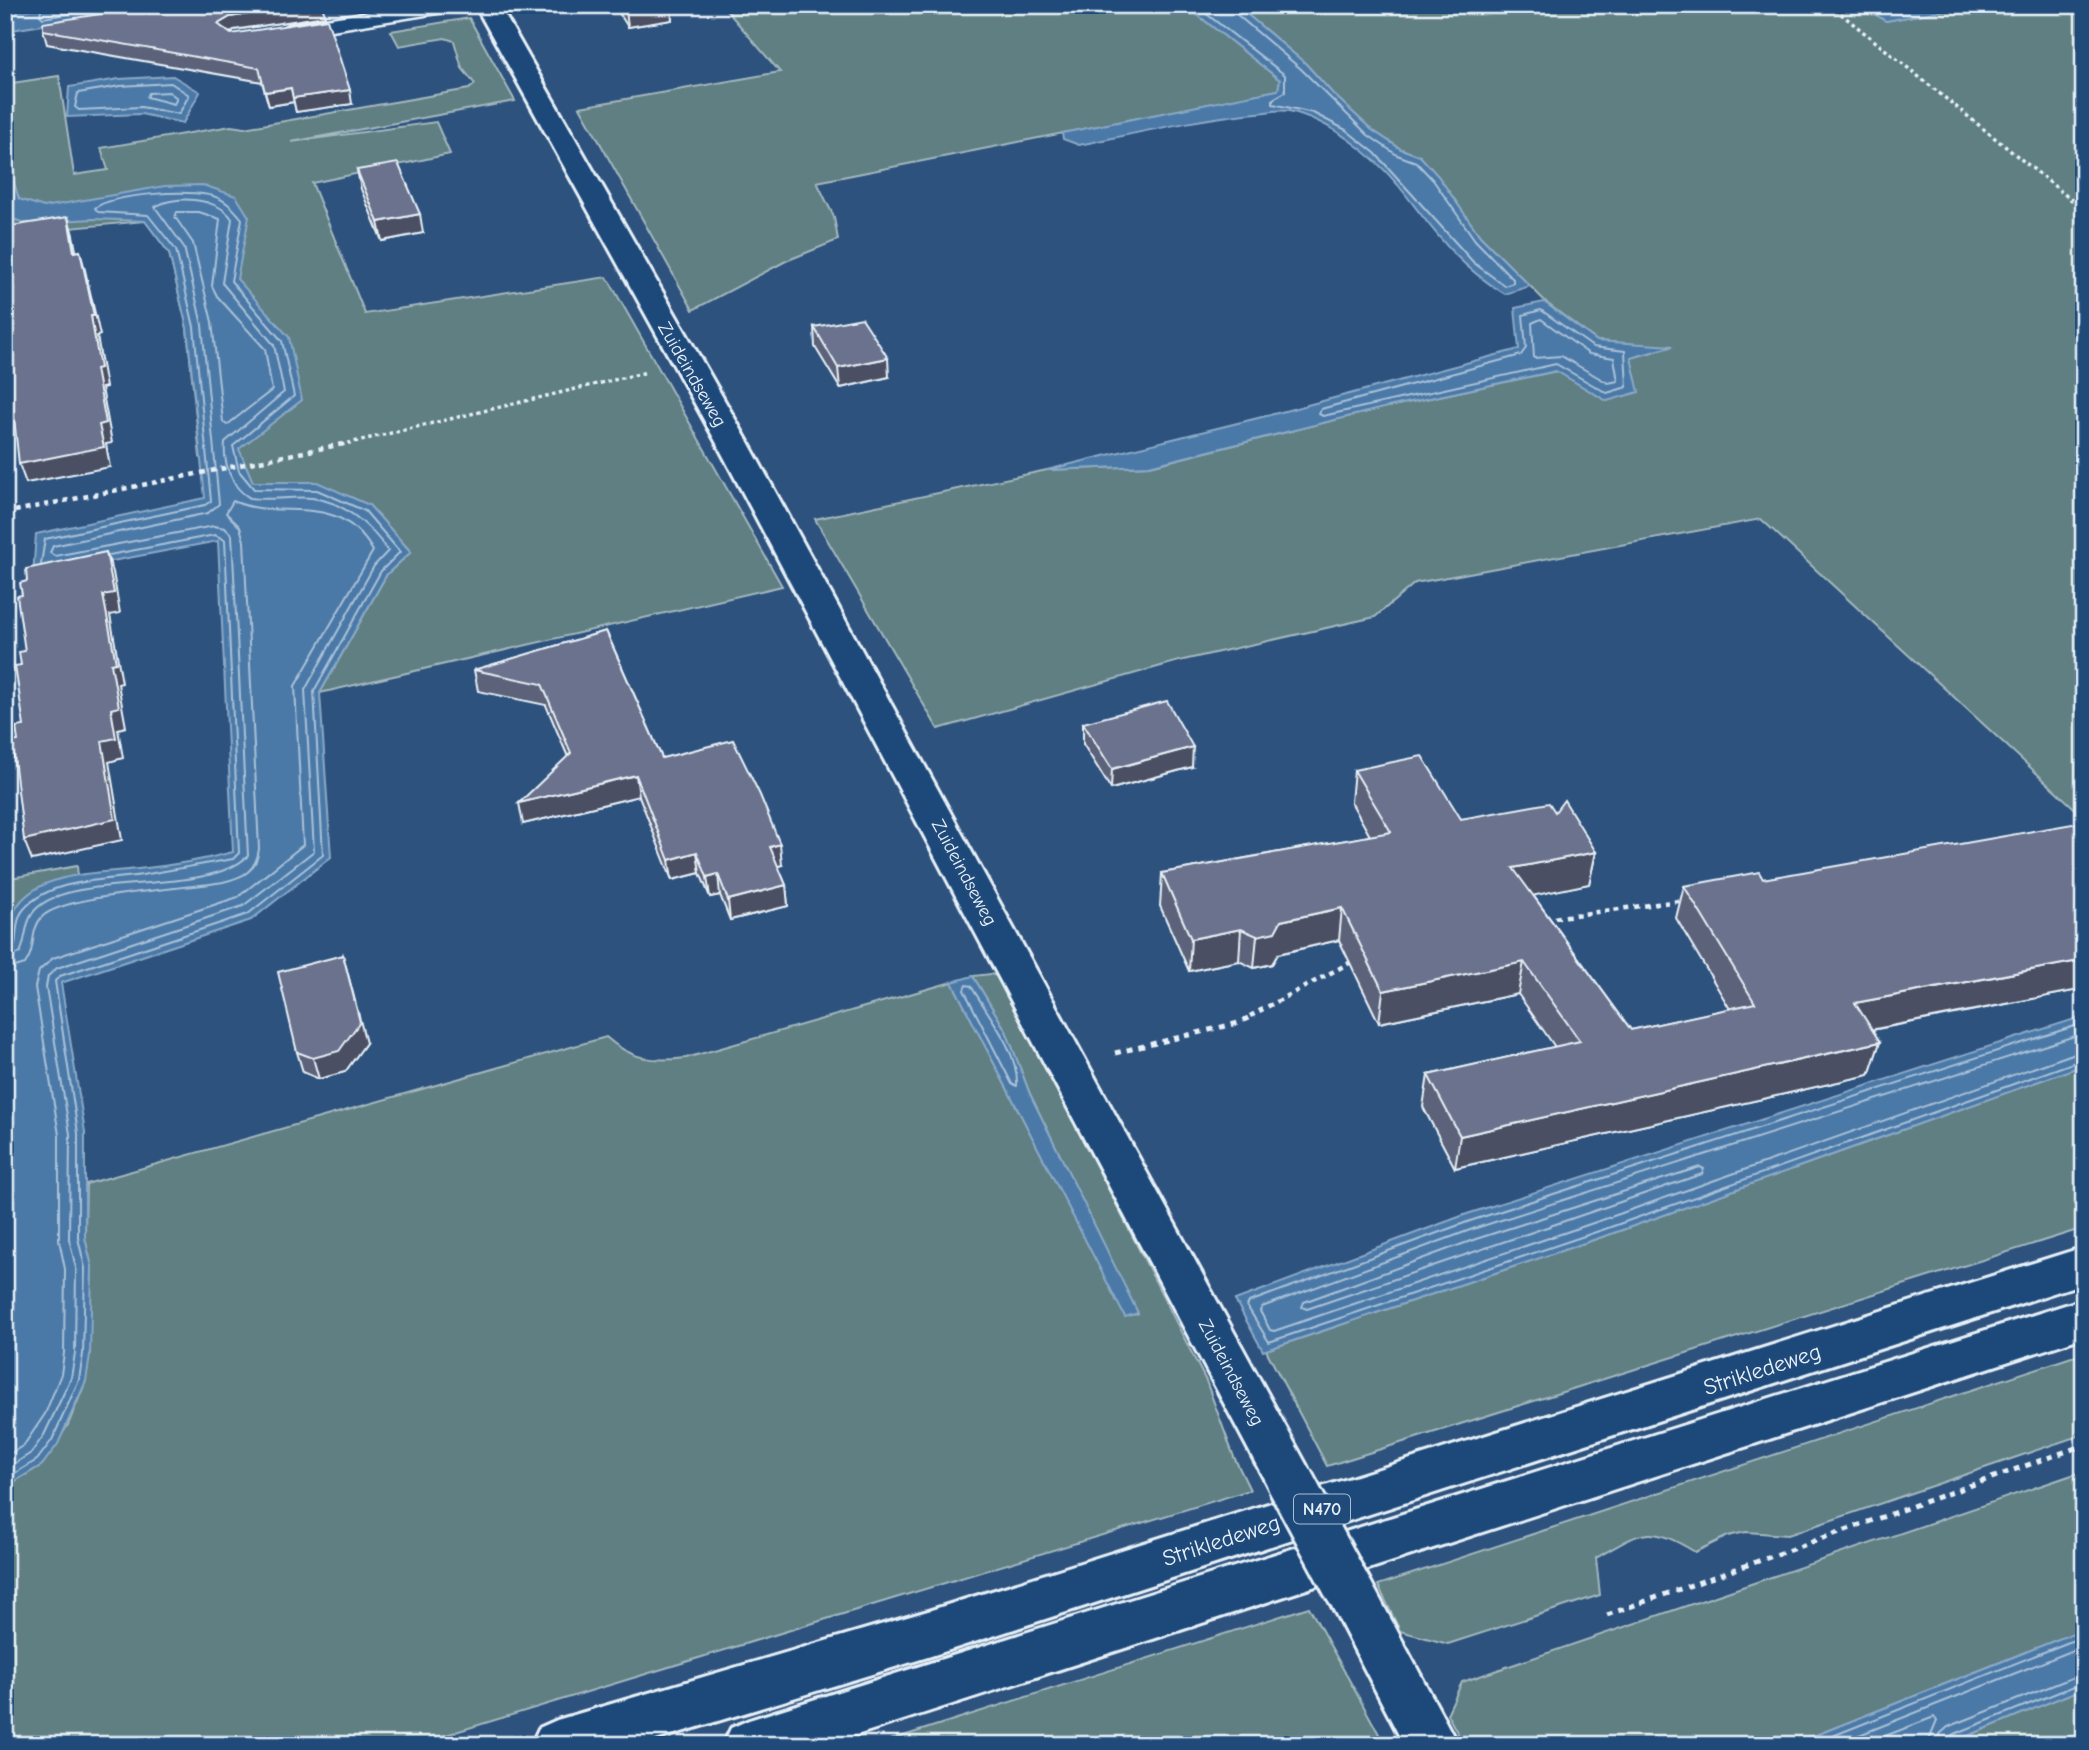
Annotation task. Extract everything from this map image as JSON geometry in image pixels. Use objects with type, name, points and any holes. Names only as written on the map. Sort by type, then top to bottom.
[{"type":"street","name":"Zuideindseweg","points":[[487,5],[744,464],[1432,1745]]},
{"type":"street","name":"Strikledeweg","points":[[557,1745],[928,1634],[2084,1265]]},
{"type":"street","name":"N470","points":[[749,1745],[2084,1318]]},
{"type":"lane","points":[[275,33],[450,5]]},
{"type":"path","points":[[1830,5],[2084,210]]},
{"type":"path","points":[[5,513],[268,462],[686,363]]},
{"type":"path","points":[[1531,921],[1692,899]]},
{"type":"path","points":[[1067,1065],[1238,1023],[1343,965],[1366,956]]},
{"type":"path","points":[[1607,1615],[2084,1445]]},
{"type":"green space","points":[[722,5],[1185,5],[1280,80],[1278,90],[817,182],[834,217],[838,240],[786,261],[693,310],[580,107],[780,72]]},
{"type":"green space","points":[[1236,5],[1909,5],[1872,12],[1886,21],[1972,5],[2084,5],[2084,817],[1761,519],[1415,583],[1375,617],[1179,661],[938,729],[815,519],[1047,470],[1150,466],[1383,408],[1557,371],[1607,401],[1635,385],[1631,358],[1670,347],[1597,341],[1548,304],[1480,236],[1438,176],[1420,156],[1401,149],[1372,130],[1333,94],[1306,64]]},
{"type":"green space","points":[[469,18],[515,101],[291,142],[436,122],[450,154],[312,183],[365,314],[607,277],[782,586],[320,693],[387,574],[411,552],[369,505],[317,483],[253,482],[200,457],[187,328],[169,253],[145,221],[5,234],[5,84],[59,76],[74,175],[108,170],[101,148],[231,126],[244,128],[469,89],[475,84],[462,68],[454,41],[445,38],[399,46],[391,31]]},
{"type":"green space","points":[[77,866],[78,877],[51,883],[13,913],[5,967],[5,879]]},
{"type":"green space","points":[[991,974],[1001,978],[1206,1381],[1234,1457],[1250,1490],[413,1745],[5,1745],[5,1487],[42,1465],[68,1425],[86,1381],[92,1267],[85,1238],[86,1184],[606,1037],[625,1051],[643,1058],[686,1058],[952,982],[1125,1316],[1137,1314],[1030,1094],[1006,1031],[973,976]]},
{"type":"green space","points":[[2084,1065],[2084,1228],[1327,1466],[1266,1350],[1608,1235]]},
{"type":"green space","points":[[2084,1353],[2084,1434],[1788,1535],[1746,1532],[1728,1536],[1695,1552],[1655,1534],[1635,1537],[1596,1558],[1600,1595],[1448,1644],[1400,1631],[1378,1585]]},
{"type":"green space","points":[[2084,1471],[2084,1629],[1791,1745],[1464,1745],[1447,1714],[1462,1682]]},
{"type":"green space","points":[[1309,1607],[1385,1745],[875,1745]]},
{"type":"green space","points":[[2084,1688],[2084,1745],[1946,1745]]},
{"type":"water","points":[[57,5],[167,5],[5,31],[5,13]]},
{"type":"water","points":[[1185,5],[1236,5],[1306,64],[1333,94],[1372,130],[1401,149],[1420,156],[1438,176],[1480,236],[1530,286],[1505,294],[1487,282],[1458,258],[1398,185],[1363,150],[1334,130],[1304,115],[1282,110],[1235,115],[1079,145],[1063,139],[1062,133],[1278,90],[1280,80]]},
{"type":"water","points":[[1909,5],[1972,5],[1886,21],[1871,12]]},
{"type":"water","points":[[173,76],[200,92],[183,123],[141,114],[67,117],[69,87],[119,79]]},
{"type":"water","points":[[5,153],[19,199],[44,207],[165,186],[203,185],[236,196],[249,217],[237,279],[289,337],[302,400],[239,449],[253,482],[317,482],[369,505],[411,552],[387,574],[320,693],[331,857],[251,920],[61,983],[85,1132],[85,1238],[92,1267],[90,1355],[86,1381],[58,1444],[42,1465],[5,1487],[5,967],[8,935],[14,911],[29,894],[57,880],[91,873],[174,864],[233,852],[218,541],[33,576],[36,534],[205,498],[187,328],[169,253],[145,221],[93,219],[26,223],[5,217]]},
{"type":"water","points":[[1544,302],[1597,341],[1673,346],[1631,358],[1639,392],[1607,401],[1556,371],[1383,408],[1149,466],[1047,470],[1519,349],[1515,308]]},
{"type":"water","points":[[973,976],[1006,1031],[1030,1094],[1138,1313],[1125,1317],[952,982]]},
{"type":"water","points":[[2084,1016],[2084,1065],[1608,1235],[1266,1350],[1263,1351],[1235,1300],[1467,1214]]},
{"type":"water","points":[[2084,1629],[2084,1688],[1946,1745],[1791,1745]]},
{"type":"building","points":[[157,5],[304,5],[230,17],[218,24],[231,34],[327,19],[350,90],[293,98],[291,88],[265,92],[259,68],[43,30],[43,23]]},
{"type":"building","points":[[623,5],[652,5],[626,9]]},
{"type":"building","points":[[398,163],[420,214],[378,222],[357,170]]},
{"type":"building","points":[[68,217],[74,252],[80,251],[94,316],[91,316],[100,368],[96,369],[106,423],[99,425],[104,447],[19,464],[5,333],[5,227]]},
{"type":"building","points":[[862,318],[888,358],[838,368],[814,327]]},
{"type":"building","points":[[106,552],[114,593],[103,595],[116,663],[111,664],[119,707],[111,709],[116,738],[102,741],[115,819],[24,840],[12,742],[18,741],[16,727],[24,726],[15,666],[21,665],[19,652],[25,651],[17,596],[22,595],[20,583],[27,581],[26,569]]},
{"type":"building","points":[[606,631],[662,758],[733,740],[780,844],[770,847],[786,885],[728,900],[718,874],[707,877],[697,852],[669,860],[636,775],[519,803],[571,753],[542,684],[474,670]]},
{"type":"building","points":[[1167,701],[1193,747],[1112,769],[1083,723]]},
{"type":"building","points":[[1422,756],[1461,819],[1549,803],[1555,812],[1564,800],[1596,852],[1513,868],[1631,1030],[1755,1003],[1684,886],[1759,872],[1763,879],[2078,823],[2084,830],[2084,960],[1855,1003],[1880,1042],[1460,1136],[1428,1075],[1580,1041],[1524,962],[1383,991],[1342,908],[1281,921],[1275,932],[1257,936],[1241,929],[1191,939],[1162,873],[1391,832],[1354,770]]},
{"type":"building","points":[[343,955],[360,1022],[339,1051],[313,1058],[297,1052],[278,972]]}]
